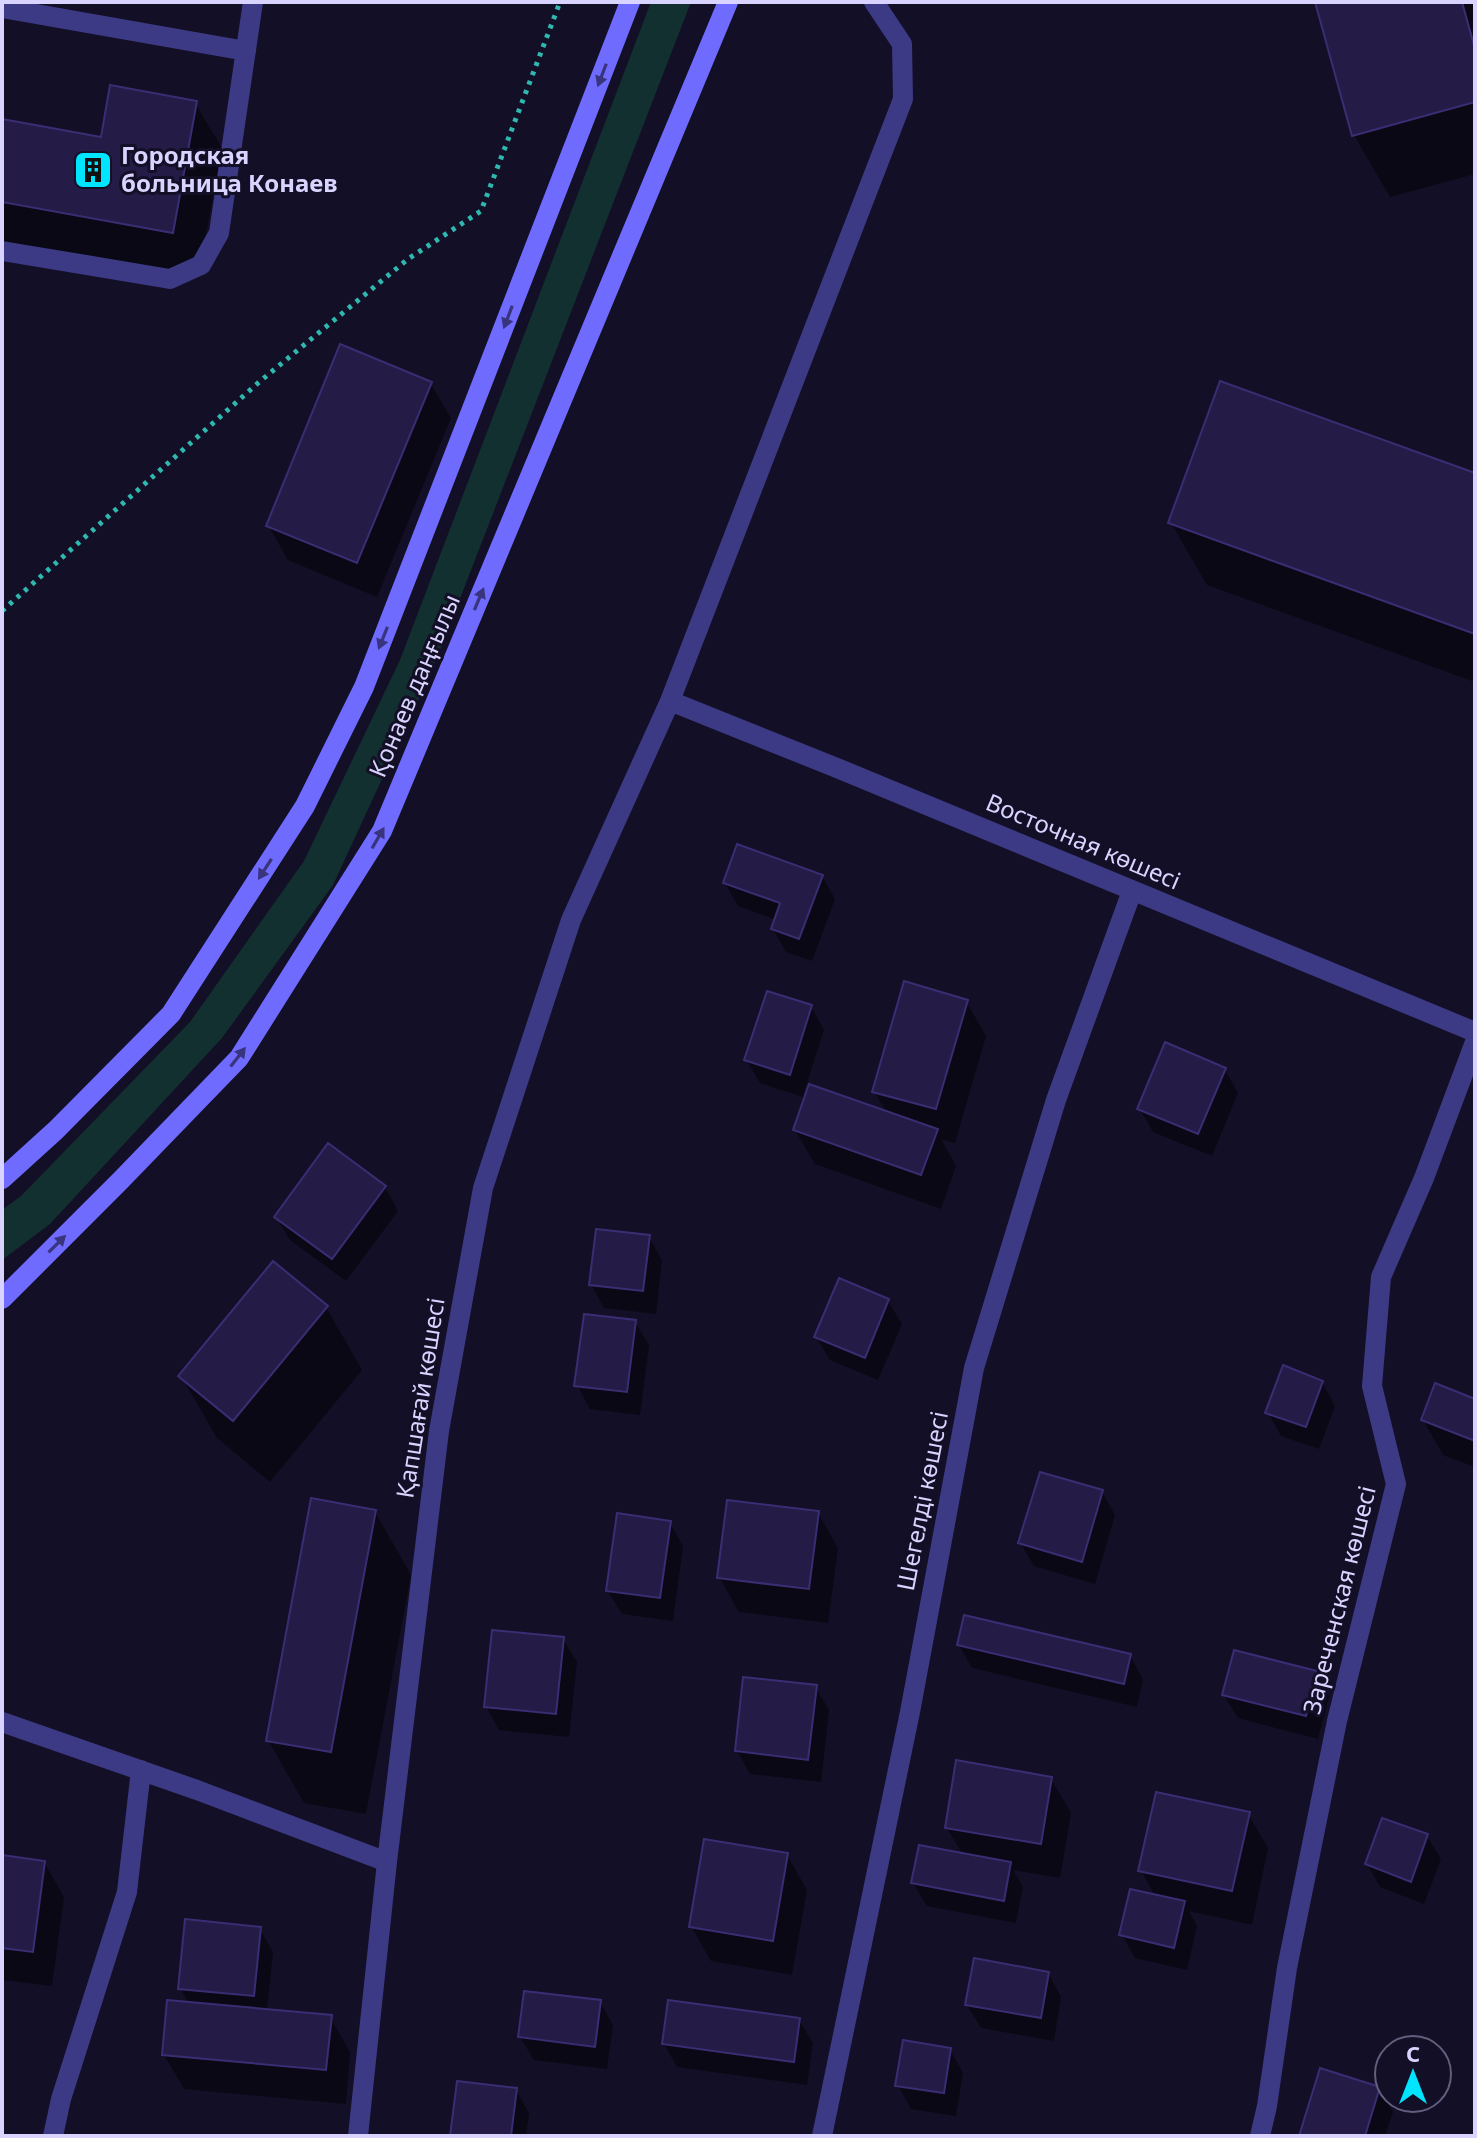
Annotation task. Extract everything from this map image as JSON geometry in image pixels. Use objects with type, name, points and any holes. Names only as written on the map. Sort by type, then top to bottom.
[{"type":"main road","name":"Қонаев даңғылы","points":[[2,1179],[56,1130],[171,1014],[305,806],[364,687],[630,2]]},
{"type":"main road","name":"Қонаев даңғылы","points":[[2,1299],[239,1058],[382,831],[728,2]]},
{"type":"street","points":[[2,251],[170,279],[201,265],[219,233],[253,2]]},
{"type":"street","name":"Қапшағай көшесі","points":[[358,2136],[387,1862],[439,1431],[483,1188],[571,920],[670,701],[903,99],[902,44],[874,2]]},
{"type":"street","points":[[2,8],[246,51]]},
{"type":"street","name":"Восточная көшесі","points":[[670,701],[1475,1032]]},
{"type":"street","name":"Шегелді көшесі","points":[[822,2136],[910,1712],[974,1368],[1056,1100],[1132,891]]},
{"type":"street","name":"Зареченская көшесі","points":[[1260,2136],[1287,1968],[1337,1721],[1396,1484],[1372,1386],[1381,1277],[1424,1178],[1475,1042]]},
{"type":"street","points":[[2,1722],[387,1862]]},
{"type":"street","points":[[53,2136],[61,2099],[127,1892],[141,1770]]},
{"type":"path","points":[[2,611],[258,383],[408,259],[481,211],[560,2]]},
{"type":"green space","points":[[651,2],[691,2],[432,671],[333,885],[222,1038],[50,1224],[2,1260],[2,1210],[21,1196],[190,1022],[304,861],[400,660]]},
{"type":"building","points":[[1315,2],[1462,2],[1475,49],[1475,102],[1352,136]]},
{"type":"building","name":"Городская больница Конаев","points":[[110,85],[197,101],[173,233],[2,202],[2,119],[101,137]]},
{"type":"building","points":[[340,344],[432,382],[357,563],[266,526]]},
{"type":"building","points":[[1220,381],[1475,473],[1475,634],[1168,523]]},
{"type":"building","points":[[737,844],[823,875],[799,939],[771,929],[780,903],[723,883]]},
{"type":"building","points":[[904,981],[968,1000],[936,1109],[872,1092]]},
{"type":"building","points":[[767,991],[812,1005],[790,1075],[744,1060]]},
{"type":"building","points":[[1165,1042],[1226,1068],[1198,1134],[1137,1109]]},
{"type":"building","points":[[809,1084],[938,1129],[921,1175],[793,1130]]},
{"type":"building","points":[[328,1143],[386,1186],[332,1259],[274,1217]]},
{"type":"building","points":[[596,1229],[650,1235],[643,1291],[589,1285]]},
{"type":"building","points":[[273,1261],[328,1306],[233,1421],[178,1376]]},
{"type":"building","points":[[839,1278],[889,1299],[865,1358],[814,1337]]},
{"type":"building","points":[[584,1314],[636,1320],[627,1392],[574,1386]]},
{"type":"building","points":[[1283,1365],[1323,1381],[1306,1427],[1265,1413]]},
{"type":"building","points":[[1435,1383],[1475,1399],[1475,1441],[1421,1420]]},
{"type":"building","points":[[1040,1472],[1103,1490],[1082,1562],[1018,1543]]},
{"type":"building","points":[[311,1498],[376,1510],[331,1752],[266,1741]]},
{"type":"building","points":[[727,1500],[819,1511],[809,1589],[717,1578]]},
{"type":"building","points":[[617,1513],[671,1521],[660,1598],[606,1591]]},
{"type":"building","points":[[964,1615],[1131,1654],[1124,1684],[957,1645]]},
{"type":"building","points":[[492,1630],[564,1637],[556,1714],[484,1707]]},
{"type":"building","points":[[1234,1650],[1317,1671],[1306,1716],[1222,1695]]},
{"type":"building","points":[[743,1677],[817,1685],[808,1760],[735,1751]]},
{"type":"building","points":[[956,1760],[1052,1777],[1041,1844],[945,1828]]},
{"type":"building","points":[[1156,1792],[1250,1812],[1232,1891],[1138,1871]]},
{"type":"building","points":[[1382,1818],[1428,1834],[1411,1882],[1365,1864]]},
{"type":"building","points":[[704,1839],[788,1853],[773,1941],[689,1927]]},
{"type":"building","points":[[919,1845],[1011,1862],[1004,1901],[911,1883]]},
{"type":"building","points":[[2,1855],[45,1861],[33,1952],[2,1948]]},
{"type":"building","points":[[1130,1889],[1185,1901],[1174,1948],[1119,1935]]},
{"type":"building","points":[[185,1919],[261,1927],[254,1996],[178,1989]]},
{"type":"building","points":[[974,1958],[1049,1972],[1041,2018],[965,2005]]},
{"type":"building","points":[[524,1991],[601,2000],[595,2047],[518,2037]]},
{"type":"building","points":[[167,2000],[332,2015],[326,2070],[162,2055]]},
{"type":"building","points":[[668,2000],[800,2018],[794,2062],[662,2044]]},
{"type":"building","points":[[903,2040],[951,2048],[944,2093],[895,2086]]},
{"type":"building","points":[[1320,2068],[1373,2085],[1373,2110],[1365,2136],[1299,2136]]},
{"type":"building","points":[[457,2081],[517,2088],[511,2136],[450,2136]]},
{"type":"place","name":"Городская больница Конаев","points":[[93,170]]}]
